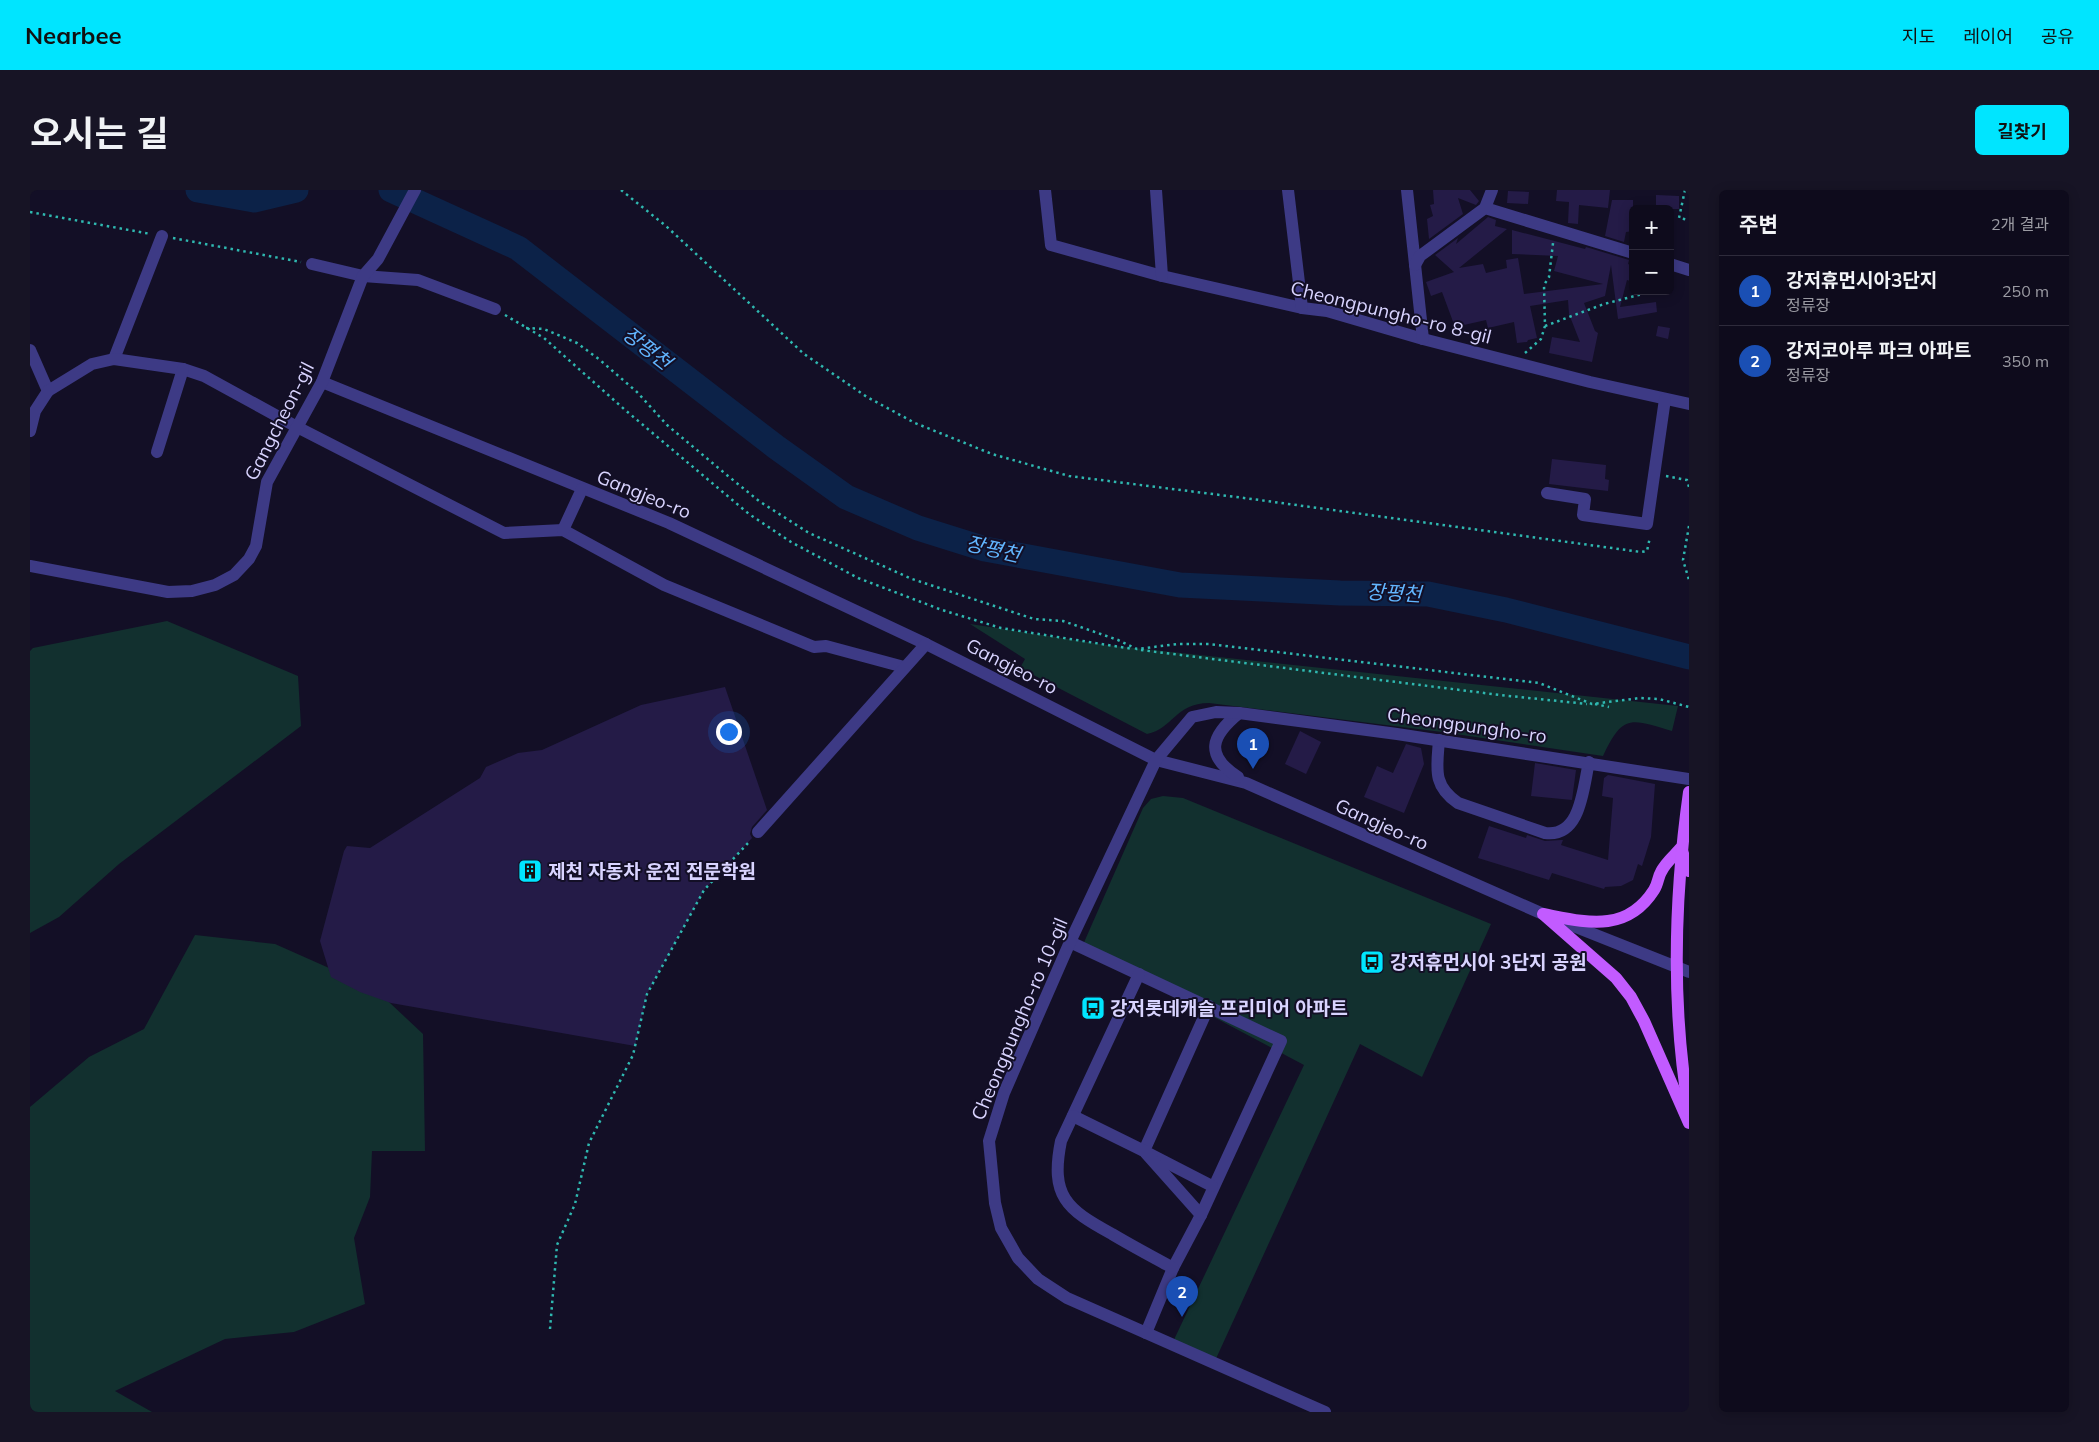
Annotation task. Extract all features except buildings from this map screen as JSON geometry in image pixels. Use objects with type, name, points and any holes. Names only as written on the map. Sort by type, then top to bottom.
[{"type":"main road","points":[[1689,792],[1681,848],[1676,926],[1676,968],[1681,1065],[1689,1114]]},
{"type":"main road","points":[[1543,914],[1595,924],[1610,922],[1628,915],[1640,906],[1654,890],[1661,871],[1681,848]]},
{"type":"main road","points":[[1681,848],[1689,871]]},
{"type":"main road","points":[[1543,914],[1616,978],[1631,997],[1644,1021],[1689,1123]]},
{"type":"street","name":"Gangcheon-gil","points":[[30,566],[168,592],[192,591],[214,585],[234,575],[249,559],[256,546],[267,482],[322,382],[364,276],[378,258],[415,190]]},
{"type":"street","name":"Cheongpungho-ro 8-gil","points":[[1045,190],[1051,244],[1162,276],[1302,308],[1327,311],[1515,363],[1689,404]]},
{"type":"street","points":[[1156,190],[1162,276]]},
{"type":"street","points":[[1288,190],[1302,308]]},
{"type":"street","points":[[1407,190],[1424,339]]},
{"type":"street","points":[[1415,265],[1420,256],[1486,208],[1492,190]]},
{"type":"street","points":[[1486,208],[1629,252]]},
{"type":"street","points":[[114,359],[162,236]]},
{"type":"street","points":[[312,264],[364,276],[418,280],[495,309]]},
{"type":"street","points":[[1674,265],[1689,270]]},
{"type":"street","points":[[30,350],[48,391]]},
{"type":"street","points":[[30,431],[35,411],[48,391],[92,364],[114,359],[183,369],[204,376],[297,428],[504,533],[563,530],[664,586],[814,647],[826,646],[904,667]]},
{"type":"street","points":[[157,452],[183,369]]},
{"type":"street","name":"Gangjeo-ro","points":[[322,382],[669,523],[926,644],[1156,760],[1246,783],[1543,914],[1689,972]]},
{"type":"street","points":[[1547,493],[1585,499],[1583,515],[1646,524],[1665,399]]},
{"type":"street","points":[[563,530],[582,489]]},
{"type":"street","points":[[758,832],[926,644]]},
{"type":"street","name":"Cheongpungho-ro","points":[[1156,760],[1192,717],[1216,712],[1239,713],[1439,740],[1689,779]]},
{"type":"street","points":[[1239,713],[1220,731],[1214,750],[1217,760],[1225,769],[1246,783]]},
{"type":"street","points":[[1439,740],[1439,784],[1448,796],[1458,803],[1544,833],[1558,832],[1571,824],[1581,802],[1589,762]]},
{"type":"street","name":"Cheongpungho-ro 10-gil","points":[[1156,760],[1070,942],[1004,1093],[989,1141],[995,1203],[1001,1228],[1018,1258],[1038,1279],[1067,1298],[1325,1412]]},
{"type":"street","points":[[1070,942],[1282,1041],[1173,1268],[1146,1333]]},
{"type":"street","points":[[1139,974],[1061,1141],[1057,1162],[1058,1179],[1062,1195],[1069,1206],[1083,1218],[1173,1268]]},
{"type":"street","points":[[1144,1151],[1209,1006]]},
{"type":"street","points":[[1072,1116],[1212,1186]]},
{"type":"street","points":[[1144,1151],[1200,1214]]},
{"type":"path","points":[[621,190],[666,226],[804,354],[867,397],[915,423],[992,454],[1069,476],[1641,552],[1647,551],[1651,529]]},
{"type":"path","points":[[1685,190],[1679,218],[1689,220]]},
{"type":"path","points":[[1515,363],[1541,339],[1545,326],[1544,285],[1549,277],[1554,229]]},
{"type":"path","points":[[1545,326],[1604,304],[1639,295]]},
{"type":"path","points":[[495,309],[544,338],[624,409],[749,514],[800,547],[858,578],[942,610],[993,626],[1137,649],[1609,707]]},
{"type":"path","points":[[526,328],[544,329],[577,344],[600,360],[637,392],[666,425],[759,502],[809,533],[912,579],[1034,619],[1063,621],[1118,640],[1137,649],[1178,644],[1209,644],[1539,683],[1592,704],[1640,698],[1660,699],[1689,708]]},
{"type":"path","points":[[1661,476],[1687,480],[1689,487]]},
{"type":"path","points":[[1689,526],[1683,560],[1689,580]]},
{"type":"path","points":[[550,1329],[557,1245],[575,1204],[589,1143],[633,1055],[647,994],[704,890],[758,832]]},
{"type":"green space","points":[[167,621],[298,676],[301,726],[119,864],[59,917],[30,933],[30,651],[33,648]]},
{"type":"green space","points":[[970,624],[1107,645],[1678,706],[1672,731],[1637,722],[1630,723],[1616,732],[1603,756],[1442,732],[1209,703],[1198,704],[1181,711],[1163,727],[1147,734],[1020,668],[1025,659]]},
{"type":"green space","points":[[1163,796],[1183,798],[1491,924],[1422,1077],[1360,1044],[1214,1363],[1171,1346],[1304,1065],[1082,947],[1143,808],[1151,799]]},
{"type":"green space","points":[[195,935],[275,944],[374,988],[423,1034],[425,1151],[372,1151],[370,1197],[354,1238],[365,1304],[294,1332],[225,1339],[115,1391],[152,1412],[30,1412],[30,1107],[89,1057],[144,1029]]},
{"type":"waterway","name":"장평천","points":[[198,190],[254,200],[296,190]]},
{"type":"waterway","name":"장평천","points":[[391,190],[518,248],[776,447],[846,497],[918,528],[985,549],[1180,585],[1340,593],[1428,594],[1506,610],[1689,657]]},
{"type":"place","name":"강저휴먼시아3단지","points":[[1253,769]]},
{"type":"place","name":"제천 자동차 운전 전문학원","points":[[530,871]]},
{"type":"place","name":"강저휴먼시아 3단지 공원","points":[[1372,962]]},
{"type":"place","name":"강저롯데캐슬 프리미어 아파트","points":[[1093,1008]]},
{"type":"place","name":"강저코아루 파크 아파트","points":[[1182,1317]]}]
